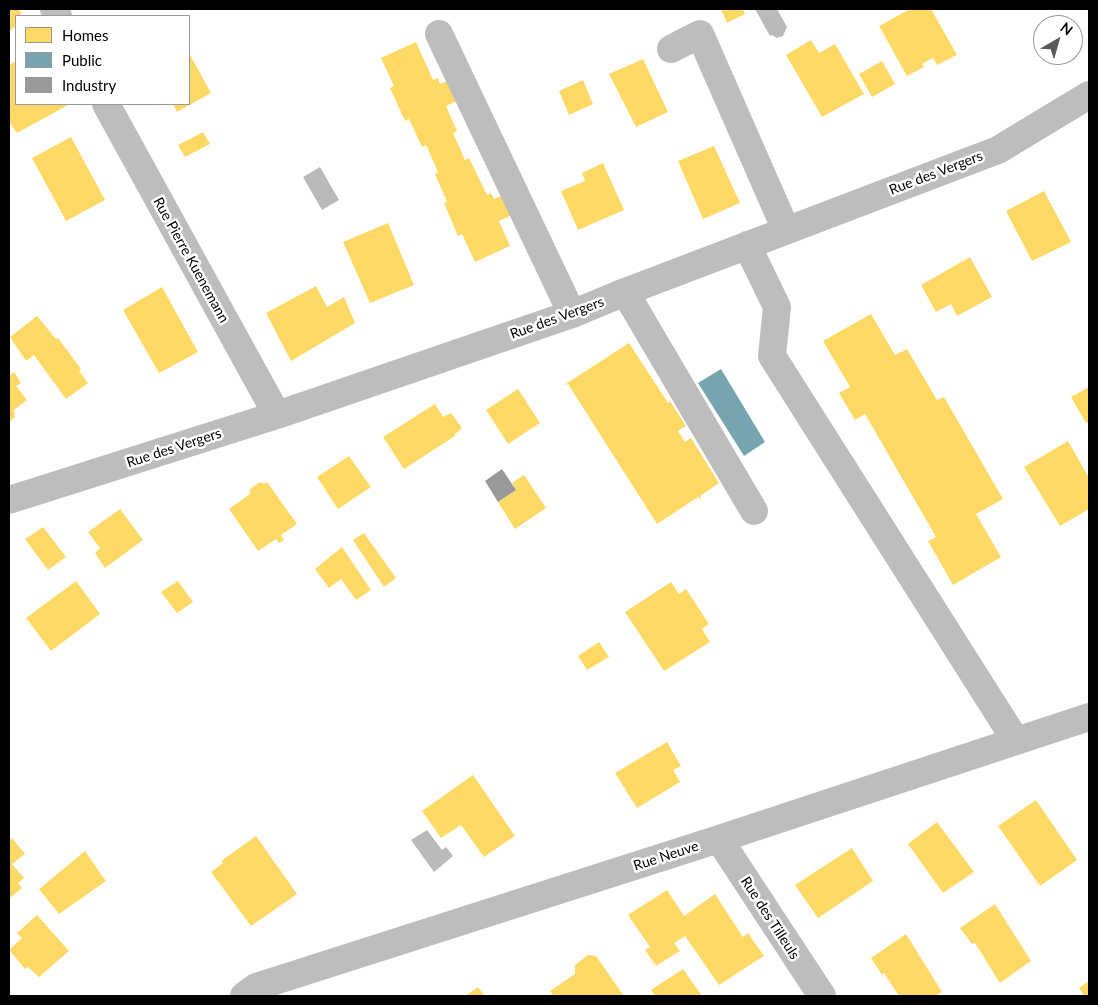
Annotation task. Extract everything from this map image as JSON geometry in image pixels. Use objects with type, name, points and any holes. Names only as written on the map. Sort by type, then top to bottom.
[{"type":"street","points":[[439,34],[572,314]]},
{"type":"street","points":[[671,49],[700,34],[786,230]]},
{"type":"street","name":"Rue des Vergers","points":[[9,500],[277,415],[572,314],[747,245],[998,150],[1089,95]]},
{"type":"street","name":"Rue Pierre Kuenemann","points":[[107,105],[277,415]]},
{"type":"street","points":[[747,245],[778,307],[772,356],[1016,741]]},
{"type":"street","points":[[625,292],[754,511]]},
{"type":"street","name":"Rue Neuve","points":[[244,996],[256,987],[719,839],[1089,717]]},
{"type":"street","name":"Rue des Tilleuls","points":[[719,839],[822,996]]},
{"type":"shaded area","points":[[755,9],[777,9],[787,27],[783,36],[777,38],[772,35],[770,36]]},
{"type":"shaded area","points":[[320,167],[339,200],[322,210],[303,177]]},
{"type":"shaded area","points":[[427,830],[442,850],[446,847],[453,856],[434,872],[411,840]]},
{"type":"building: Homes","points":[[9,9],[18,9],[22,14],[15,15],[15,27],[9,31]]},
{"type":"building: Homes","points":[[721,9],[743,9],[745,14],[727,23]]},
{"type":"building: Homes","points":[[910,9],[931,9],[957,55],[937,65],[933,58],[922,64],[924,67],[907,76],[879,26]]},
{"type":"building: Homes","points":[[811,40],[819,53],[835,44],[864,94],[822,117],[786,55]]},
{"type":"building: Homes","points":[[416,42],[433,80],[438,78],[440,84],[449,80],[459,100],[446,106],[457,131],[453,133],[465,160],[469,158],[487,195],[491,193],[494,199],[503,195],[512,215],[499,221],[510,246],[475,262],[462,234],[458,236],[444,203],[447,202],[435,174],[438,172],[426,145],[422,147],[409,119],[405,121],[390,88],[394,86],[381,58]]},
{"type":"building: Homes","points":[[190,55],[211,93],[190,105]]},
{"type":"building: Homes","points":[[643,59],[668,112],[636,127],[609,74]]},
{"type":"building: Homes","points":[[882,61],[895,84],[872,97],[859,74]]},
{"type":"building: Homes","points":[[15,62],[15,105],[68,105],[17,133],[9,122],[9,65]]},
{"type":"building: Homes","points":[[583,80],[593,104],[569,115],[559,91]]},
{"type":"building: Homes","points":[[174,105],[190,105],[177,112]]},
{"type":"building: Homes","points":[[203,132],[210,144],[185,157],[178,145]]},
{"type":"building: Homes","points":[[71,137],[105,200],[66,221],[32,158]]},
{"type":"building: Homes","points":[[714,146],[740,203],[703,219],[678,161]]},
{"type":"building: Homes","points":[[603,163],[624,210],[578,230],[561,191],[585,181],[582,173]]},
{"type":"building: Homes","points":[[1044,191],[1071,242],[1032,261],[1006,211]]},
{"type":"building: Homes","points":[[388,223],[414,285],[370,303],[343,242]]},
{"type":"building: Homes","points":[[970,257],[992,297],[957,316],[951,304],[936,312],[921,285]]},
{"type":"building: Homes","points":[[316,286],[327,307],[344,297],[355,323],[291,361],[266,313]]},
{"type":"building: Homes","points":[[162,287],[198,352],[159,373],[123,310]]},
{"type":"building: Homes","points":[[871,314],[895,355],[907,349],[937,400],[944,397],[1003,499],[976,514],[1001,557],[953,585],[928,541],[936,537],[865,414],[855,420],[839,393],[850,387],[823,341]]},
{"type":"building: Homes","points":[[37,316],[56,339],[58,338],[81,369],[79,371],[88,383],[66,399],[34,355],[26,361],[10,337]]},
{"type":"building: Homes","points":[[629,343],[668,403],[670,401],[686,426],[678,431],[685,442],[691,438],[719,483],[700,496],[702,500],[698,497],[657,524],[568,384],[564,385]]},
{"type":"building: Homes","points":[[14,372],[21,383],[16,386],[27,400],[14,410],[15,417],[9,422],[9,376]]},
{"type":"building: Homes","points":[[1089,387],[1089,422],[1086,423],[1071,397]]},
{"type":"building: Homes","points":[[518,389],[540,423],[508,444],[486,410]]},
{"type":"building: Homes","points":[[435,404],[443,417],[451,413],[462,428],[455,436],[404,469],[383,437]]},
{"type":"building: Homes","points":[[1068,441],[1089,478],[1089,509],[1060,526],[1024,467]]},
{"type":"building: Homes","points":[[349,456],[371,487],[338,509],[317,477]]},
{"type":"building: Homes","points":[[524,475],[546,508],[515,529],[498,502],[516,490],[512,483]]},
{"type":"building: Homes","points":[[260,482],[264,484],[267,482],[297,524],[281,535],[284,540],[279,543],[276,539],[258,551],[229,509],[250,494],[250,489]]},
{"type":"building: Homes","points":[[120,509],[143,540],[105,568],[95,553],[100,548],[88,532]]},
{"type":"building: Homes","points":[[43,527],[66,557],[48,570],[25,539]]},
{"type":"building: Homes","points":[[364,533],[396,578],[384,587],[353,540]]},
{"type":"building: Homes","points":[[342,547],[371,590],[356,600],[341,579],[329,588],[315,569]]},
{"type":"building: Homes","points":[[76,581],[100,614],[51,651],[26,618]]},
{"type":"building: Homes","points":[[178,581],[193,602],[177,613],[161,592]]},
{"type":"building: Homes","points":[[671,582],[679,594],[686,589],[709,624],[702,629],[710,642],[664,671],[625,612]]},
{"type":"building: Homes","points":[[599,642],[609,657],[587,670],[578,656]]},
{"type":"building: Homes","points":[[667,742],[681,766],[673,770],[680,782],[637,808],[615,773]]},
{"type":"building: Homes","points":[[473,775],[515,836],[484,857],[461,825],[441,838],[422,811]]},
{"type":"building: Homes","points":[[1036,800],[1077,860],[1040,886],[998,826]]},
{"type":"building: Homes","points":[[937,822],[974,872],[943,893],[908,844]]},
{"type":"building: Homes","points":[[256,836],[297,894],[251,926],[211,872],[223,863],[221,861]]},
{"type":"building: Homes","points":[[12,838],[25,854],[12,864],[24,878],[18,883],[22,888],[9,899],[9,840]]},
{"type":"building: Homes","points":[[852,848],[873,881],[818,918],[795,885]]},
{"type":"building: Homes","points":[[85,851],[106,881],[59,914],[39,889]]},
{"type":"building: Homes","points":[[667,890],[684,916],[715,894],[743,937],[748,933],[764,956],[719,985],[685,936],[674,943],[680,951],[656,966],[645,950],[650,947],[628,915]]},
{"type":"building: Homes","points":[[995,904],[1031,961],[1000,983],[975,943],[972,944],[960,928]]},
{"type":"building: Homes","points":[[37,915],[69,951],[39,977],[28,967],[25,969],[9,950],[22,938],[17,933]]},
{"type":"building: Homes","points":[[906,934],[942,992],[934,996],[899,996],[884,973],[882,975],[871,958]]},
{"type":"building: Homes","points":[[588,955],[596,956],[624,996],[554,996],[550,991],[575,974],[575,965]]},
{"type":"building: Homes","points":[[683,969],[702,996],[655,996],[651,990]]},
{"type":"building: Homes","points":[[1089,981],[1089,996],[1084,996],[1079,988]]},
{"type":"building: Homes","points":[[478,987],[485,996],[465,996]]},
{"type":"building: Public","points":[[721,369],[765,442],[744,456],[698,383]]},
{"type":"building: Industry","points":[[502,469],[516,490],[498,502],[485,481]]}]
